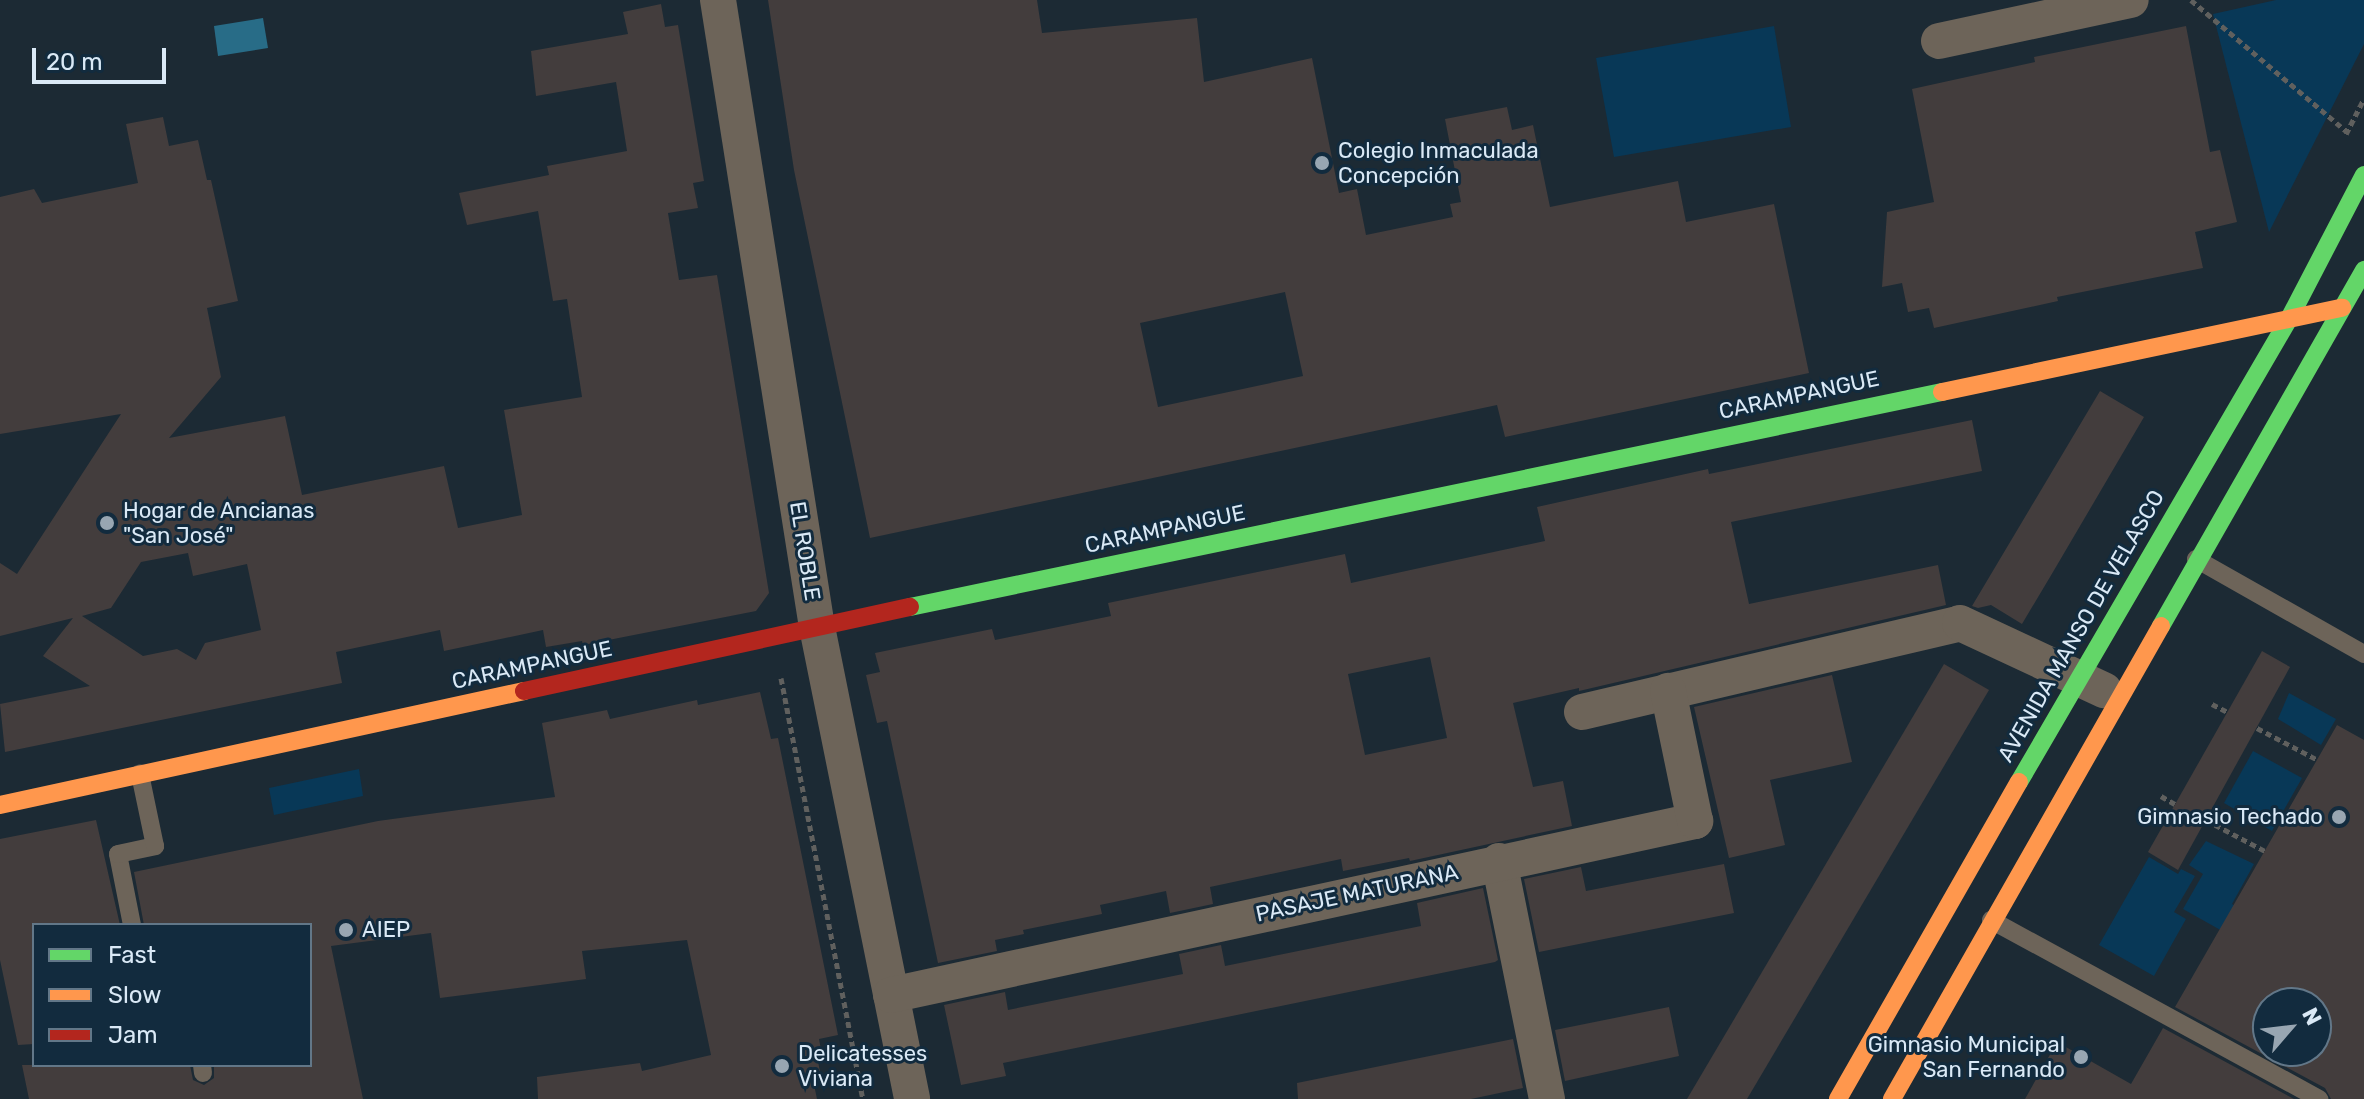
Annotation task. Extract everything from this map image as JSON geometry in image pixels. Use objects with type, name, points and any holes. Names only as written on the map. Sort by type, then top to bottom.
[{"type":"street","name":"EL ROBLE","points":[[718,0],[817,627],[912,1099]]},
{"type":"street","points":[[1939,41],[2131,0]]},
{"type":"street","name":"AVENIDA MANSO DE VELASCO","points":[[1838,1099],[2121,698],[2178,550],[2290,317],[2364,175]]},
{"type":"street","name":"AVENIDA MANSO DE VELASCO","points":[[1892,1099],[1972,911],[2079,678],[2178,550],[2342,308],[2364,270]]},
{"type":"street","name":"CARAMPANGUE","points":[[0,805],[817,627],[2342,308]]},
{"type":"street","points":[[1582,712],[1960,623],[2121,698]]},
{"type":"street","name":"PASAJE MATURANA","points":[[891,995],[1695,821],[1668,691]]},
{"type":"street","points":[[1499,861],[1547,1099]]},
{"type":"lane","points":[[2342,308],[2364,306]]},
{"type":"lane","points":[[2178,550],[2364,654]]},
{"type":"lane","points":[[132,923],[118,854],[155,846],[140,774]]},
{"type":"lane","points":[[1972,911],[2319,1099]]},
{"type":"path","points":[[2191,0],[2347,132]]},
{"type":"path","points":[[779,669],[863,1099]]},
{"type":"path","points":[[2212,704],[2228,712]]},
{"type":"path","points":[[2257,728],[2316,759]]},
{"type":"path","points":[[2161,796],[2175,804]]},
{"type":"path","points":[[2206,820],[2265,851]]},
{"type":"shaded area","points":[[2276,0],[2364,0],[2364,44],[2269,232],[2213,14]]},
{"type":"shaded area","points":[[263,18],[268,48],[218,56],[214,26]]},
{"type":"shaded area","points":[[1774,26],[1791,127],[1614,157],[1596,58]]},
{"type":"shaded area","points":[[2289,693],[2336,719],[2321,745],[2278,719]]},
{"type":"shaded area","points":[[2253,751],[2302,778],[2272,831],[2224,803]]},
{"type":"shaded area","points":[[359,769],[363,796],[274,815],[269,788]]},
{"type":"shaded area","points":[[2206,841],[2254,864],[2232,904],[2254,917],[2240,941],[2183,909],[2203,874],[2189,865]]},
{"type":"shaded area","points":[[2149,857],[2178,874],[2181,869],[2195,876],[2174,912],[2186,919],[2154,976],[2099,945]]},
{"type":"building","name":"Colegio Inmaculada Concepción","points":[[768,0],[1037,0],[1042,33],[1197,18],[1204,82],[1312,58],[1339,193],[1357,189],[1366,235],[1453,217],[1450,204],[1461,202],[1445,119],[1507,107],[1512,130],[1533,125],[1550,207],[1678,181],[1686,222],[1774,204],[1809,373],[1505,437],[1497,405],[870,538],[794,170]],"holes":[[[1285,292],[1303,376],[1158,407],[1140,323]]]},
{"type":"building","points":[[661,4],[665,27],[678,25],[704,181],[693,183],[698,208],[668,213],[679,280],[717,275],[769,593],[756,611],[583,645],[582,641],[546,647],[543,630],[444,651],[440,630],[336,652],[342,683],[5,752],[0,704],[90,686],[43,656],[73,618],[0,636],[0,563],[17,574],[121,414],[0,434],[0,197],[34,189],[42,203],[138,183],[126,124],[163,117],[169,146],[198,140],[207,180],[211,180],[238,301],[207,308],[221,377],[169,438],[285,416],[302,495],[444,466],[458,528],[522,515],[504,410],[582,397],[567,299],[553,301],[538,211],[467,225],[459,193],[549,175],[547,166],[627,151],[616,82],[536,96],[531,51],[628,34],[623,12]],"holes":[[[188,553],[193,576],[247,564],[261,630],[205,643],[196,660],[177,649],[143,656],[82,616],[111,608],[141,562]]]},
{"type":"building","points":[[2186,26],[2210,152],[2220,150],[2237,222],[2195,232],[2203,268],[2057,297],[2058,301],[1934,328],[1929,308],[1908,312],[1902,283],[1882,287],[1887,212],[1934,202],[1912,89],[2035,62],[2034,57]]},
{"type":"building","points":[[2100,391],[2144,417],[2053,572],[2022,624],[1991,605],[1972,606]]},
{"type":"building","points":[[1972,420],[1982,471],[1731,522],[1749,604],[1938,565],[1946,605],[1579,691],[1579,688],[1513,703],[1533,787],[1563,781],[1572,826],[1410,861],[1409,858],[1343,871],[1341,859],[1210,887],[1213,904],[1170,913],[1166,891],[1100,905],[1102,914],[1023,930],[1024,934],[995,940],[997,951],[938,963],[887,721],[877,723],[866,675],[880,672],[875,653],[992,629],[995,640],[1111,616],[1108,603],[1345,554],[1351,583],[1545,541],[1537,507],[1708,469],[1709,474]],"holes":[[[1430,657],[1447,738],[1365,755],[1348,674]]]},
{"type":"building","points":[[2262,651],[2290,667],[2178,870],[2148,852]]},
{"type":"building","points":[[1944,664],[1989,690],[1747,1099],[1687,1099]]},
{"type":"building","points":[[1832,675],[1852,762],[1770,780],[1785,845],[1729,858],[1694,707]]},
{"type":"building","points":[[760,692],[771,739],[778,738],[838,1035],[819,1039],[823,1060],[818,1061],[820,1072],[812,1075],[817,1099],[538,1099],[537,1077],[640,1063],[642,1071],[711,1055],[687,940],[582,951],[586,979],[440,998],[431,933],[331,946],[363,1099],[29,1099],[22,1065],[190,1067],[193,1080],[204,1085],[214,1078],[214,1067],[312,1067],[312,923],[144,923],[134,872],[378,821],[555,797],[542,723],[607,710],[610,719],[697,700],[698,705]]},
{"type":"building","points":[[2337,725],[2364,740],[2364,1099],[2331,1099],[2325,1088],[2286,1067],[2332,1067],[2332,987],[2252,987],[2252,1049],[2175,1007]]},
{"type":"building","points":[[96,820],[120,923],[32,923],[32,1044],[18,1045],[0,960],[0,839]]},
{"type":"building","points":[[1724,864],[1734,913],[1539,952],[1524,879],[1581,867],[1586,891]]},
{"type":"building","points":[[1483,888],[1498,960],[1495,962],[1003,1063],[1006,1076],[961,1085],[944,1005],[1005,992],[1008,1010],[1183,974],[1179,954],[1221,945],[1225,966],[1421,926],[1417,903]]},
{"type":"building","points":[[1669,1007],[1679,1056],[1565,1081],[1555,1030]]},
{"type":"building","name":"Gimnasio Municipal San Fernando","points":[[2163,1028],[2294,1099],[2025,1099],[2057,1042],[2131,1084]]},
{"type":"building","points":[[1513,1039],[1523,1088],[1471,1099],[1298,1099],[1297,1083]]},
{"type":"traffic: fast","points":[[2019,782],[2290,317],[2364,175]]},
{"type":"traffic: fast","points":[[2161,626],[2364,270]]},
{"type":"traffic: fast","points":[[910,607],[1942,392]]},
{"type":"traffic: slow","points":[[1942,392],[2342,308]]},
{"type":"traffic: slow","points":[[1892,1099],[2161,626]]},
{"type":"traffic: slow","points":[[0,805],[524,691]]},
{"type":"traffic: slow","points":[[1838,1099],[2019,782]]},
{"type":"traffic: jam","points":[[524,691],[910,607]]},
{"type":"place","name":"Colegio Inmaculada Concepción","points":[[1322,163]]},
{"type":"place","name":"Hogar de Ancianas \"San José\"","points":[[107,523]]},
{"type":"place","name":"Gimnasio Techado","points":[[2339,817]]},
{"type":"place","name":"AIEP","points":[[346,930]]},
{"type":"place","name":"Gimnasio Municipal San Fernando","points":[[2081,1057]]},
{"type":"place","name":"Delicatesses Viviana","points":[[782,1066]]}]
